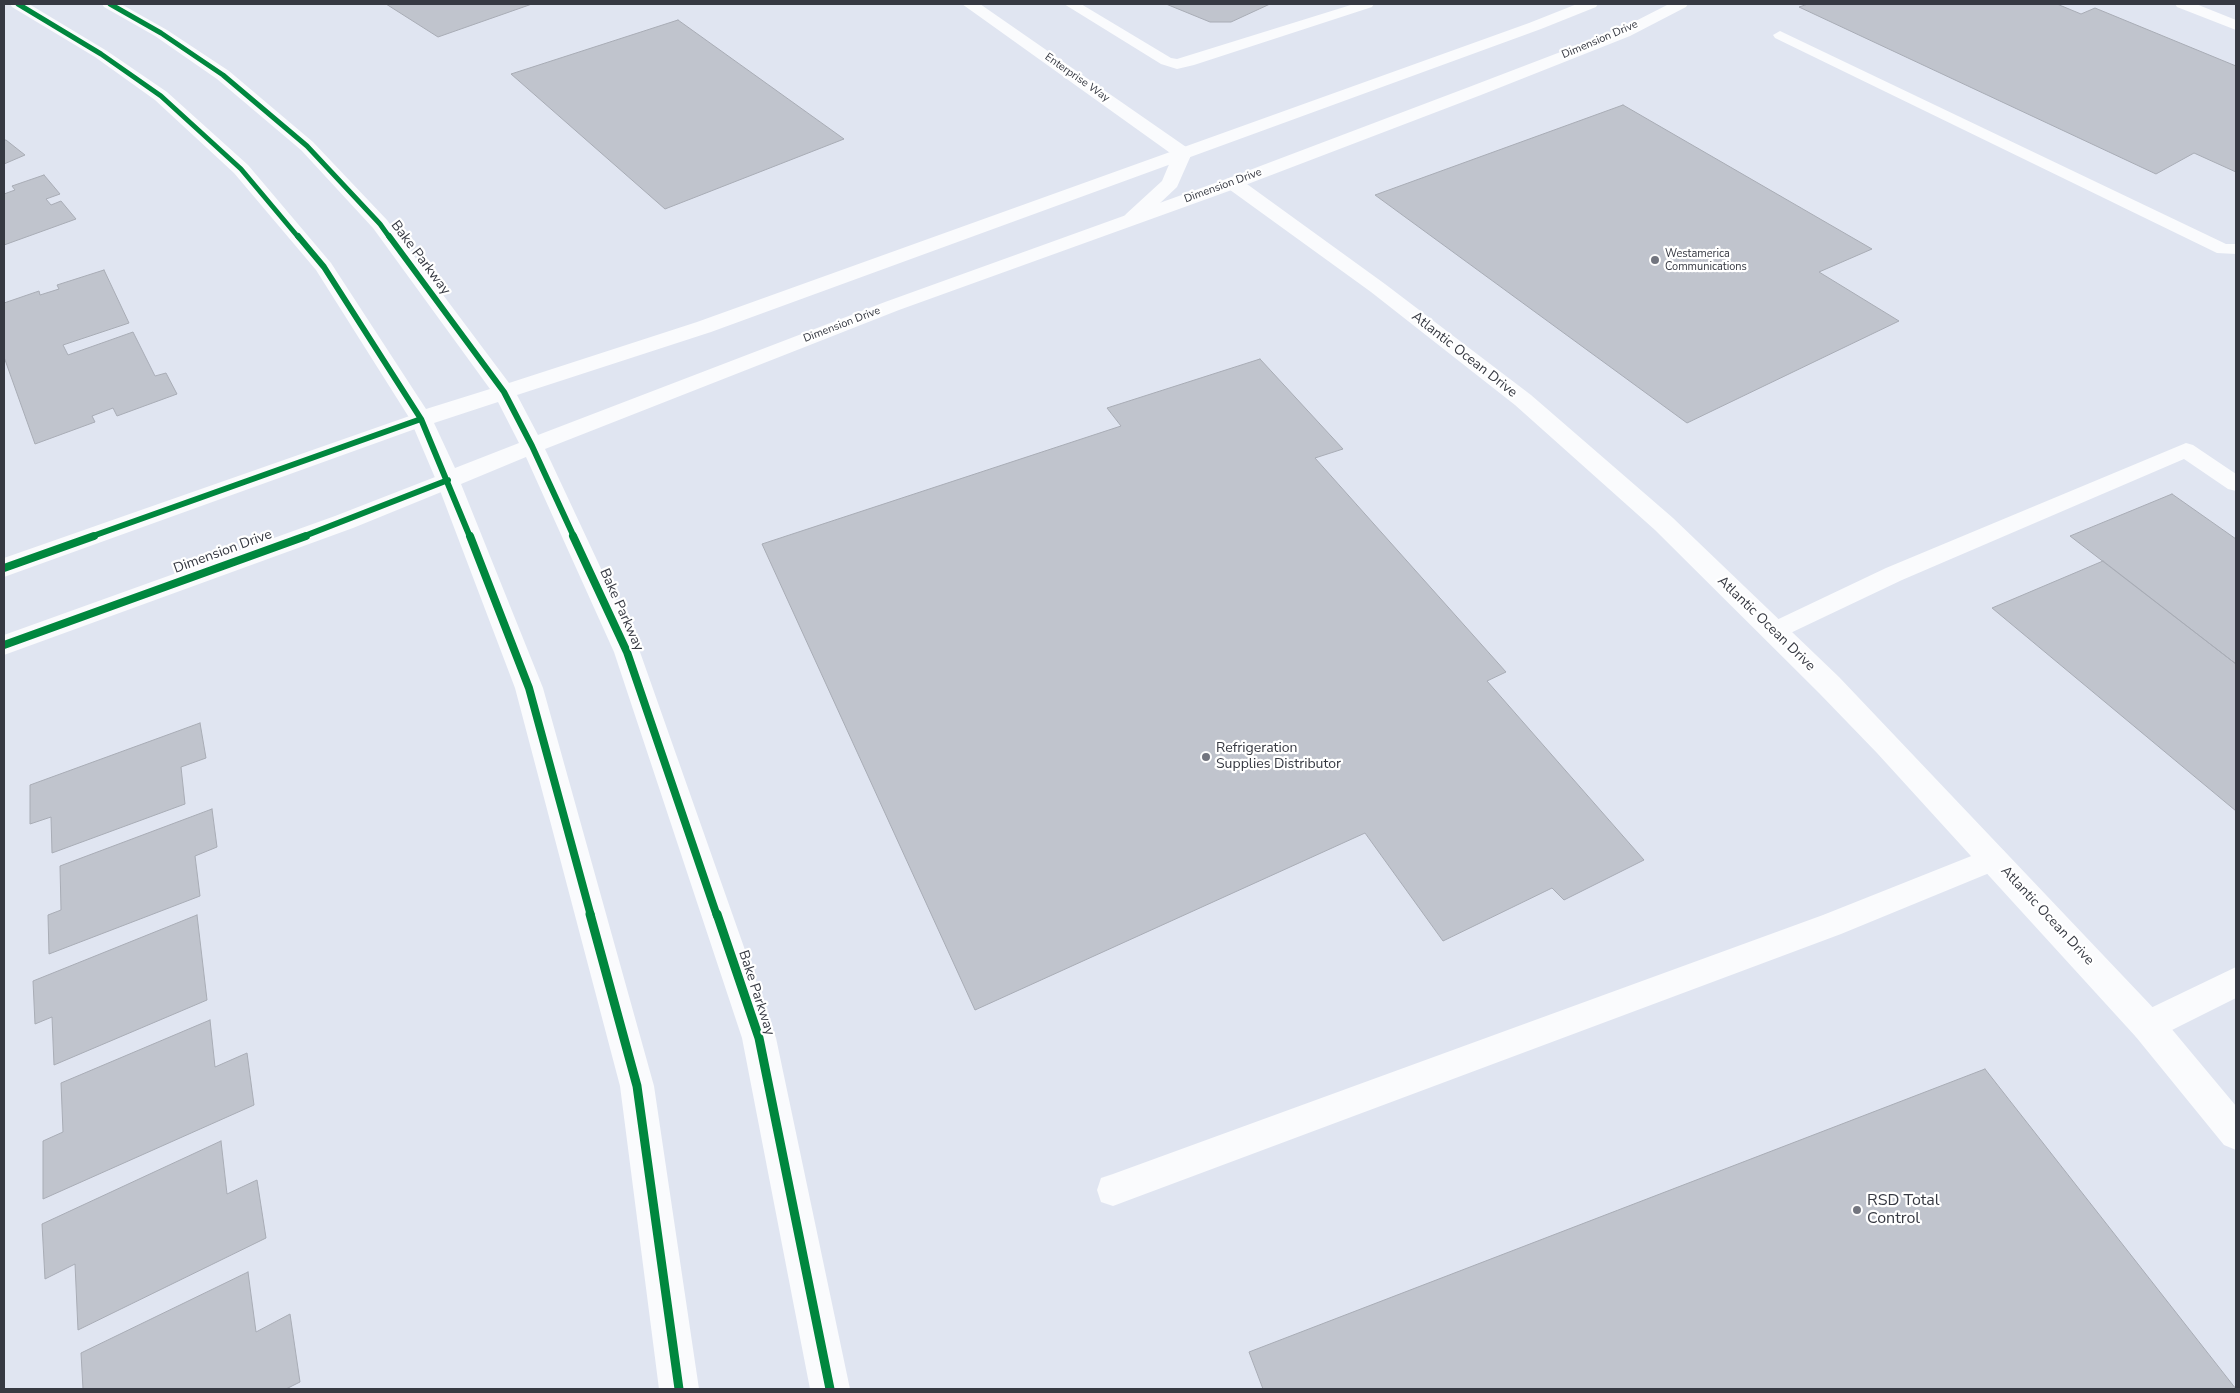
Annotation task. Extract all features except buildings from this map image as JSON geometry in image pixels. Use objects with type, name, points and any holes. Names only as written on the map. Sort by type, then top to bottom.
[{"type":"main road","points":[[18,4],[101,54],[161,96],[241,169],[324,267],[421,419],[448,480],[529,688],[637,1086],[679,1389]]},
{"type":"main road","name":"Bake Parkway","points":[[110,4],[160,33],[223,75],[307,146],[380,224],[504,392],[532,446],[627,652],[759,1038],[830,1389]]},
{"type":"main road","name":"Enterprise Way","points":[[970,4],[1183,153]]},
{"type":"main road","points":[[4,568],[421,419],[704,327],[1526,30],[1590,4]]},
{"type":"main road","name":"Dimension Drive","points":[[4,645],[344,522],[532,446],[918,296],[1233,183],[1624,33],[1680,4]]},
{"type":"main road","points":[[2183,4],[2236,24]]},
{"type":"main road","points":[[1133,218],[1170,183],[1183,153]]},
{"type":"main road","name":"Atlantic Ocean Drive","points":[[1233,183],[1378,288],[1523,400],[1664,524],[1836,692],[1994,859],[2148,1026],[2236,1133]]},
{"type":"main road","points":[[2148,1026],[2236,982]]},
{"type":"lane","points":[[1071,4],[1166,61],[1177,64],[1189,62],[1367,4]]},
{"type":"lane","points":[[1780,35],[2223,250],[2236,249]]},
{"type":"lane","points":[[1774,631],[1894,574],[2186,450],[2236,484]]},
{"type":"lane","points":[[1113,1190],[1831,925],[1994,859]]},
{"type":"cycle path","points":[[18,4],[101,54],[161,96],[241,169],[324,267],[421,419],[448,480],[529,688],[637,1086],[679,1389]]},
{"type":"cycle path","points":[[110,4],[161,33],[223,75],[307,146],[380,224],[504,392],[532,446],[627,652],[759,1038],[830,1389]]},
{"type":"cycle path","points":[[4,568],[421,419]]},
{"type":"cycle path","points":[[4,645],[344,522],[448,480]]},
{"type":"place","name":"Westamerica Communications","points":[[1655,260]]},
{"type":"place","name":"Refrigeration Supplies Distributor","points":[[1206,757]]},
{"type":"place","name":"RSD Total Control","points":[[1857,1210]]}]
